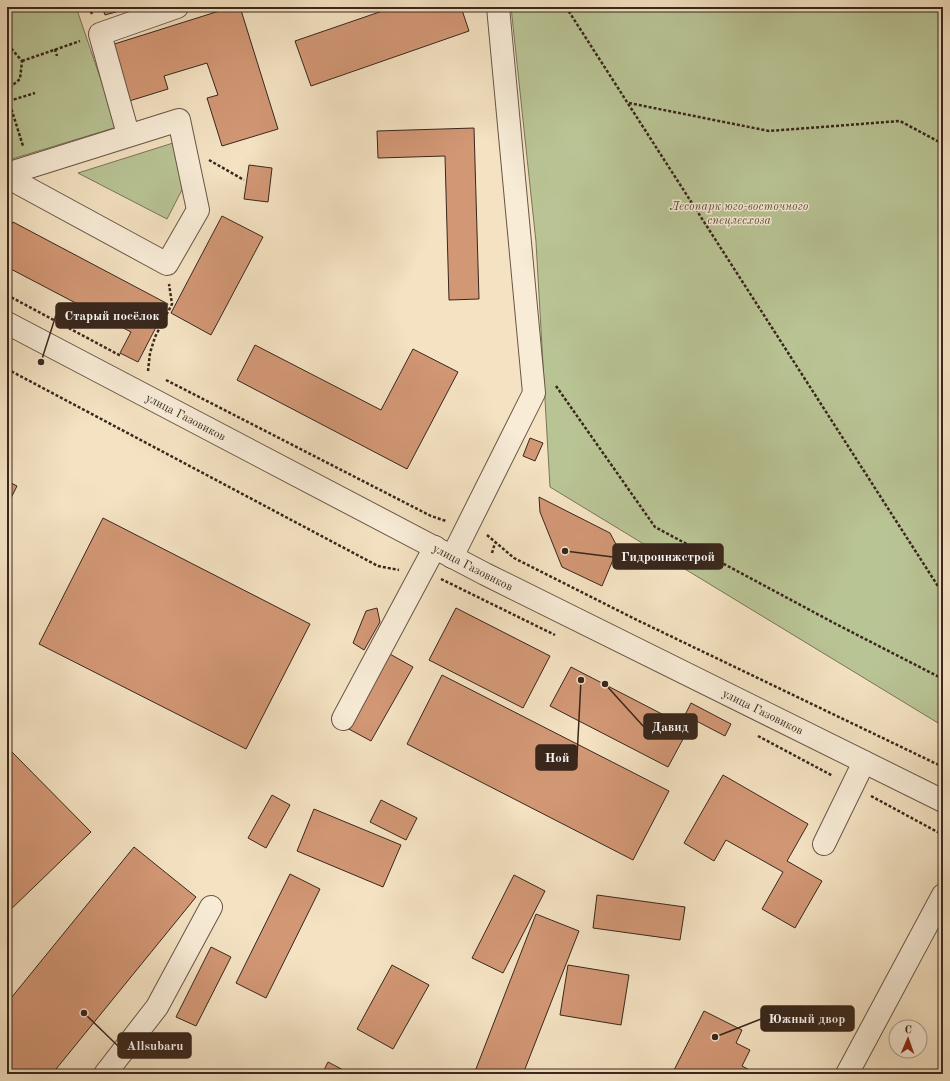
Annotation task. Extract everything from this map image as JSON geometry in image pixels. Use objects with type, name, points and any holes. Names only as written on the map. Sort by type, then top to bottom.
[{"type":"street","points":[[128,134],[100,34],[177,7]]},
{"type":"street","points":[[344,720],[421,575],[466,528],[534,393],[498,7]]},
{"type":"street","points":[[179,120],[198,210],[166,264],[7,175],[128,134],[179,120]]},
{"type":"street","name":"улица Газовиков","points":[[7,323],[444,552],[943,801]]},
{"type":"street","points":[[824,844],[864,762]]},
{"type":"street","points":[[847,1074],[943,895]]},
{"type":"street","points":[[105,1074],[157,1007],[211,908]]},
{"type":"path","points":[[22,61],[100,34],[89,7]]},
{"type":"path","points":[[566,7],[943,594]]},
{"type":"path","points":[[7,47],[10,47],[22,61],[20,79],[7,90]]},
{"type":"path","points":[[55,50],[57,56]]},
{"type":"path","points":[[9,101],[36,93]]},
{"type":"path","points":[[7,95],[30,166]]},
{"type":"path","points":[[629,103],[769,131],[900,121],[943,144]]},
{"type":"path","points":[[184,146],[244,180]]},
{"type":"path","points":[[148,371],[150,353],[155,337],[172,304],[166,264]]},
{"type":"path","points":[[7,295],[128,360]]},
{"type":"path","points":[[142,367],[155,374]]},
{"type":"path","points":[[7,369],[378,566],[443,580],[558,637]]},
{"type":"path","points":[[162,378],[431,516],[466,528]]},
{"type":"path","points":[[552,381],[655,527],[834,623],[943,679]]},
{"type":"path","points":[[495,543],[514,558],[943,768]]},
{"type":"path","points":[[755,734],[943,835]]},
{"type":"green space","points":[[7,7],[76,7],[117,127],[12,159],[7,156]]},
{"type":"green space","name":"Лесопарк юго-восточного спецлесхоза","points":[[511,7],[943,7],[943,726],[550,487],[536,242]]},
{"type":"green space","points":[[173,143],[185,184],[167,219],[78,173]]},
{"type":"building","points":[[102,7],[134,7],[105,15]]},
{"type":"building","points":[[232,7],[240,7],[278,129],[222,146],[207,98],[218,95],[207,63],[164,76],[168,89],[126,102],[108,46]]},
{"type":"building","points":[[394,7],[461,7],[469,31],[311,86],[295,41]]},
{"type":"building","points":[[474,128],[479,299],[449,300],[445,156],[378,158],[377,131]]},
{"type":"building","points":[[249,165],[272,168],[268,202],[244,199]]},
{"type":"building","points":[[222,216],[263,237],[211,335],[171,313]]},
{"type":"building","points":[[13,222],[168,304],[138,362],[120,353],[131,332],[7,267],[7,232]]},
{"type":"building","points":[[255,345],[381,410],[413,349],[458,372],[407,469],[237,380]]},
{"type":"building","points":[[530,438],[543,443],[535,461],[523,456]]},
{"type":"building","points":[[7,481],[17,486],[7,506]]},
{"type":"building","points":[[539,497],[610,533],[618,548],[602,586],[562,567],[540,512]]},
{"type":"building","points":[[103,518],[310,624],[246,749],[39,644]]},
{"type":"building","points":[[377,608],[380,622],[364,650],[353,643],[366,611]]},
{"type":"building","points":[[456,608],[550,656],[523,708],[429,660]]},
{"type":"building","points":[[388,653],[413,667],[371,741],[345,727]]},
{"type":"building","points":[[571,667],[689,728],[668,767],[550,706]]},
{"type":"building","points":[[442,675],[669,791],[633,860],[407,744]]},
{"type":"building","points":[[691,703],[731,724],[725,736],[685,715]]},
{"type":"building","points":[[9,749],[91,832],[7,913],[7,751]]},
{"type":"building","points":[[723,775],[808,824],[787,861],[822,881],[795,928],[762,909],[783,872],[726,840],[714,861],[684,843]]},
{"type":"building","points":[[272,795],[290,805],[266,848],[248,838]]},
{"type":"building","points":[[381,800],[417,818],[406,840],[370,822]]},
{"type":"building","points":[[314,809],[401,845],[383,887],[297,851]]},
{"type":"building","points":[[134,847],[196,897],[52,1074],[7,1074],[7,1003]]},
{"type":"building","points":[[290,874],[320,889],[266,998],[236,983]]},
{"type":"building","points":[[514,875],[545,891],[503,973],[472,958]]},
{"type":"building","points":[[597,895],[685,907],[680,940],[593,928]]},
{"type":"building","points":[[536,914],[579,931],[523,1074],[474,1074]]},
{"type":"building","points":[[211,947],[231,957],[196,1026],[176,1017]]},
{"type":"building","points":[[392,965],[429,985],[393,1049],[357,1029]]},
{"type":"building","points":[[568,965],[629,975],[621,1025],[560,1015]]},
{"type":"building","points":[[704,1011],[742,1030],[736,1043],[750,1050],[742,1066],[757,1074],[672,1074]]},
{"type":"building","points":[[328,1062],[351,1074],[322,1074]]},
{"type":"place","name":"Старый посёлок","points":[[41,362]]},
{"type":"place","name":"Гидроинжстрой","points":[[565,551]]},
{"type":"place","name":"Ной","points":[[581,680]]},
{"type":"place","name":"Давид","points":[[605,684]]},
{"type":"place","name":"Allsubaru","points":[[84,1013]]},
{"type":"place","name":"Южный двор","points":[[715,1037]]}]
